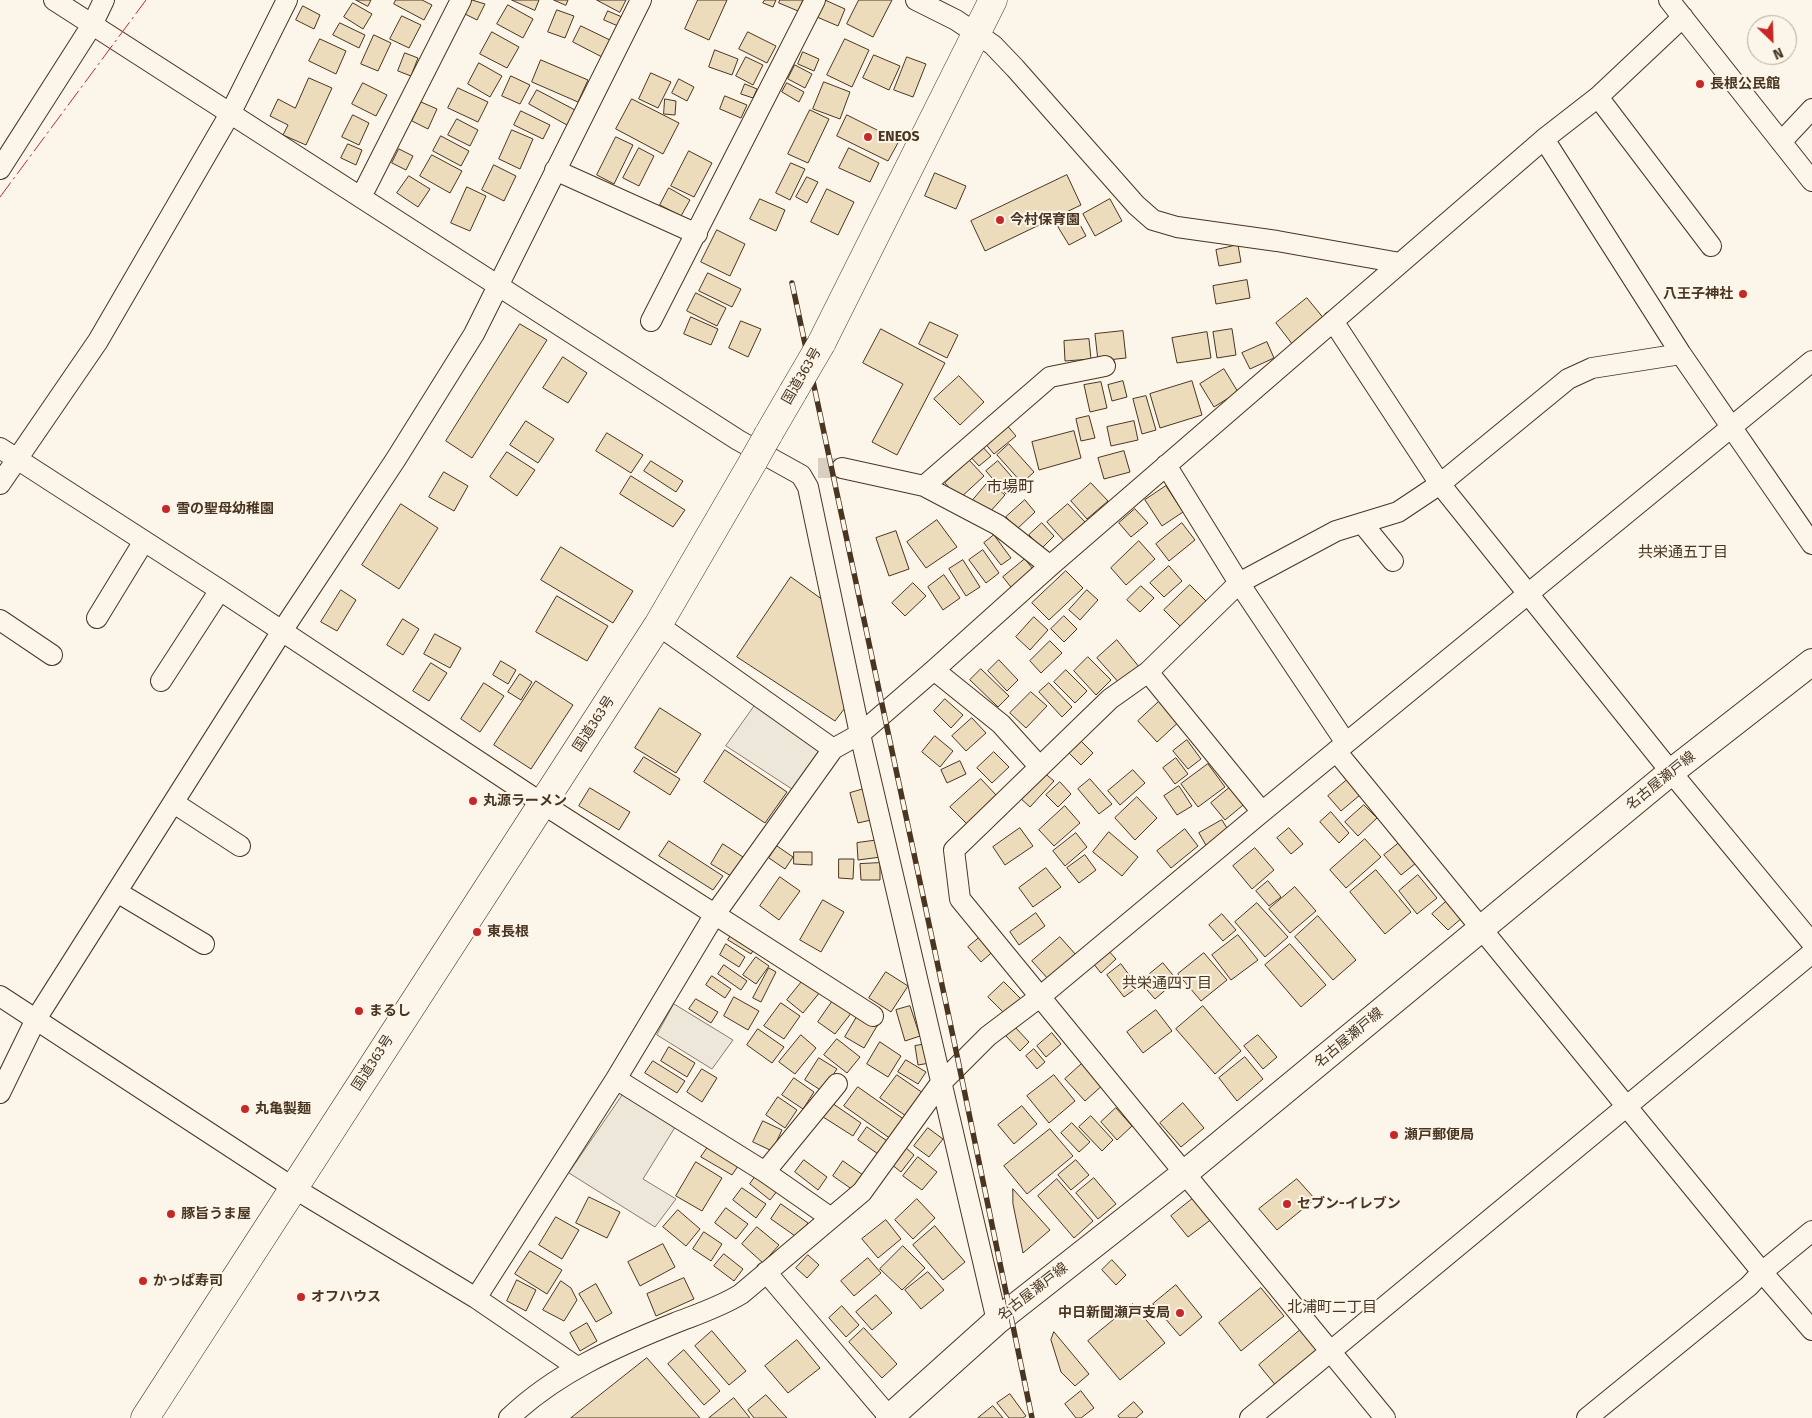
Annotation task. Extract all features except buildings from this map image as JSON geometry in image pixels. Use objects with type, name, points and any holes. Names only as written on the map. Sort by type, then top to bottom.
[{"type":"highway","name":"国道363号","points":[[145,1418],[292,1187],[658,625],[821,344],[992,0]]},
{"type":"main road","name":"名古屋瀬戸線","points":[[889,1418],[997,1320],[1185,1173],[1671,772],[1812,662]]},
{"type":"street","points":[[54,0],[231,112],[497,286],[738,440],[801,475],[808,487],[860,734],[940,1084],[997,1320]]},
{"type":"street","points":[[0,168],[92,25],[104,0]]},
{"type":"street","points":[[0,484],[8,454],[98,341],[231,112],[287,0]]},
{"type":"street","points":[[361,197],[461,0]]},
{"type":"street","points":[[0,1093],[36,1019],[282,631],[396,459],[474,334],[641,0]]},
{"type":"street","points":[[651,321],[815,0]]},
{"type":"street","points":[[916,0],[956,20],[993,45],[1016,68],[1136,205],[1154,220],[1177,227],[1277,241],[1400,263]]},
{"type":"street","points":[[1668,0],[1781,142],[1809,173]]},
{"type":"street","points":[[476,1298],[616,1079],[715,914],[833,749],[860,734],[1050,566],[1400,263],[1544,139],[1598,97],[1682,17]]},
{"type":"street","points":[[1598,97],[1711,246]]},
{"type":"street","points":[[1781,142],[1812,109]]},
{"type":"street","points":[[1544,139],[1681,354],[1812,544]]},
{"type":"street","points":[[555,170],[697,234]]},
{"type":"street","points":[[1333,321],[1440,484],[1671,772],[1812,943]]},
{"type":"street","points":[[1385,1418],[960,899],[954,850],[1110,699],[1148,672],[1239,583],[1336,531],[1398,512],[1440,484],[1568,379],[1592,368],[1681,354]]},
{"type":"street","points":[[509,1418],[522,1406],[577,1367],[675,1323],[724,1304],[766,1272],[862,1192],[940,1084],[988,1036],[1041,996],[1262,812],[1812,361]]},
{"type":"street","points":[[924,486],[1050,378],[1105,366]]},
{"type":"street","points":[[8,454],[220,590],[543,804],[873,1016]]},
{"type":"street","points":[[1166,465],[1341,747],[1481,929],[1762,1272],[1812,1330]]},
{"type":"street","points":[[842,468],[924,486],[998,525],[1050,566]]},
{"type":"street","points":[[1362,523],[1393,561]]},
{"type":"street","points":[[97,618],[144,541]]},
{"type":"street","points":[[160,682],[220,590]]},
{"type":"street","points":[[0,620],[52,655]]},
{"type":"street","points":[[658,625],[833,749]]},
{"type":"street","points":[[934,670],[1001,724],[1039,766]]},
{"type":"street","points":[[1148,672],[1262,812]]},
{"type":"street","points":[[174,803],[240,846]]},
{"type":"street","points":[[117,892],[204,944]]},
{"type":"street","points":[[1250,1418],[1812,953]]},
{"type":"street","points":[[0,996],[292,1187],[476,1298],[577,1367]]},
{"type":"street","points":[[616,1079],[765,1172],[831,1218]]},
{"type":"street","points":[[765,1172],[836,1084]]},
{"type":"street","points":[[1587,1418],[1749,1286],[1762,1272],[1812,1231]]},
{"type":"street","points":[[766,1272],[889,1418]]},
{"type":"shaded area","points":[[758,701],[824,747],[795,791],[726,746]]},
{"type":"shaded area","points":[[674,1004],[733,1040],[712,1069],[657,1035]]},
{"type":"shaded area","points":[[626,1090],[677,1124],[643,1179],[676,1199],[655,1227],[569,1173]]},
{"type":"tunnel","points":[[818,468],[842,468]]},
{"type":"railway","points":[[792,283],[954,1041],[1032,1418]]},
{"type":"power","points":[[0,197],[146,0]]},
{"type":"place","name":"長根公民館","points":[[1700,84]]},
{"type":"place","name":"ENEOS","points":[[868,137]]},
{"type":"place","name":"今村保育園","points":[[1000,220]]},
{"type":"place","name":"八王子神社","points":[[1743,294]]},
{"type":"place","name":"雪の聖母幼稚園","points":[[166,509]]},
{"type":"place","name":"丸源ラーメン","points":[[473,801]]},
{"type":"place","name":"東長根","points":[[477,932]]},
{"type":"place","name":"まるし","points":[[359,1011]]},
{"type":"place","name":"丸亀製麺","points":[[245,1109]]},
{"type":"place","name":"瀬戸郵便局","points":[[1394,1135]]},
{"type":"place","name":"セブン-イレブン","points":[[1287,1204]]},
{"type":"place","name":"豚旨うま屋","points":[[171,1214]]},
{"type":"place","name":"かっぱ寿司","points":[[143,1281]]},
{"type":"place","name":"オフハウス","points":[[301,1297]]},
{"type":"place","name":"中日新聞瀬戸支局","points":[[1180,1313]]},
{"type":"district","name":"市場町","points":[[1010,488]]},
{"type":"district","name":"共栄通五丁目","points":[[1683,553]]},
{"type":"district","name":"共栄通四丁目","points":[[1167,984]]},
{"type":"district","name":"北浦町二丁目","points":[[1332,1308]]}]
